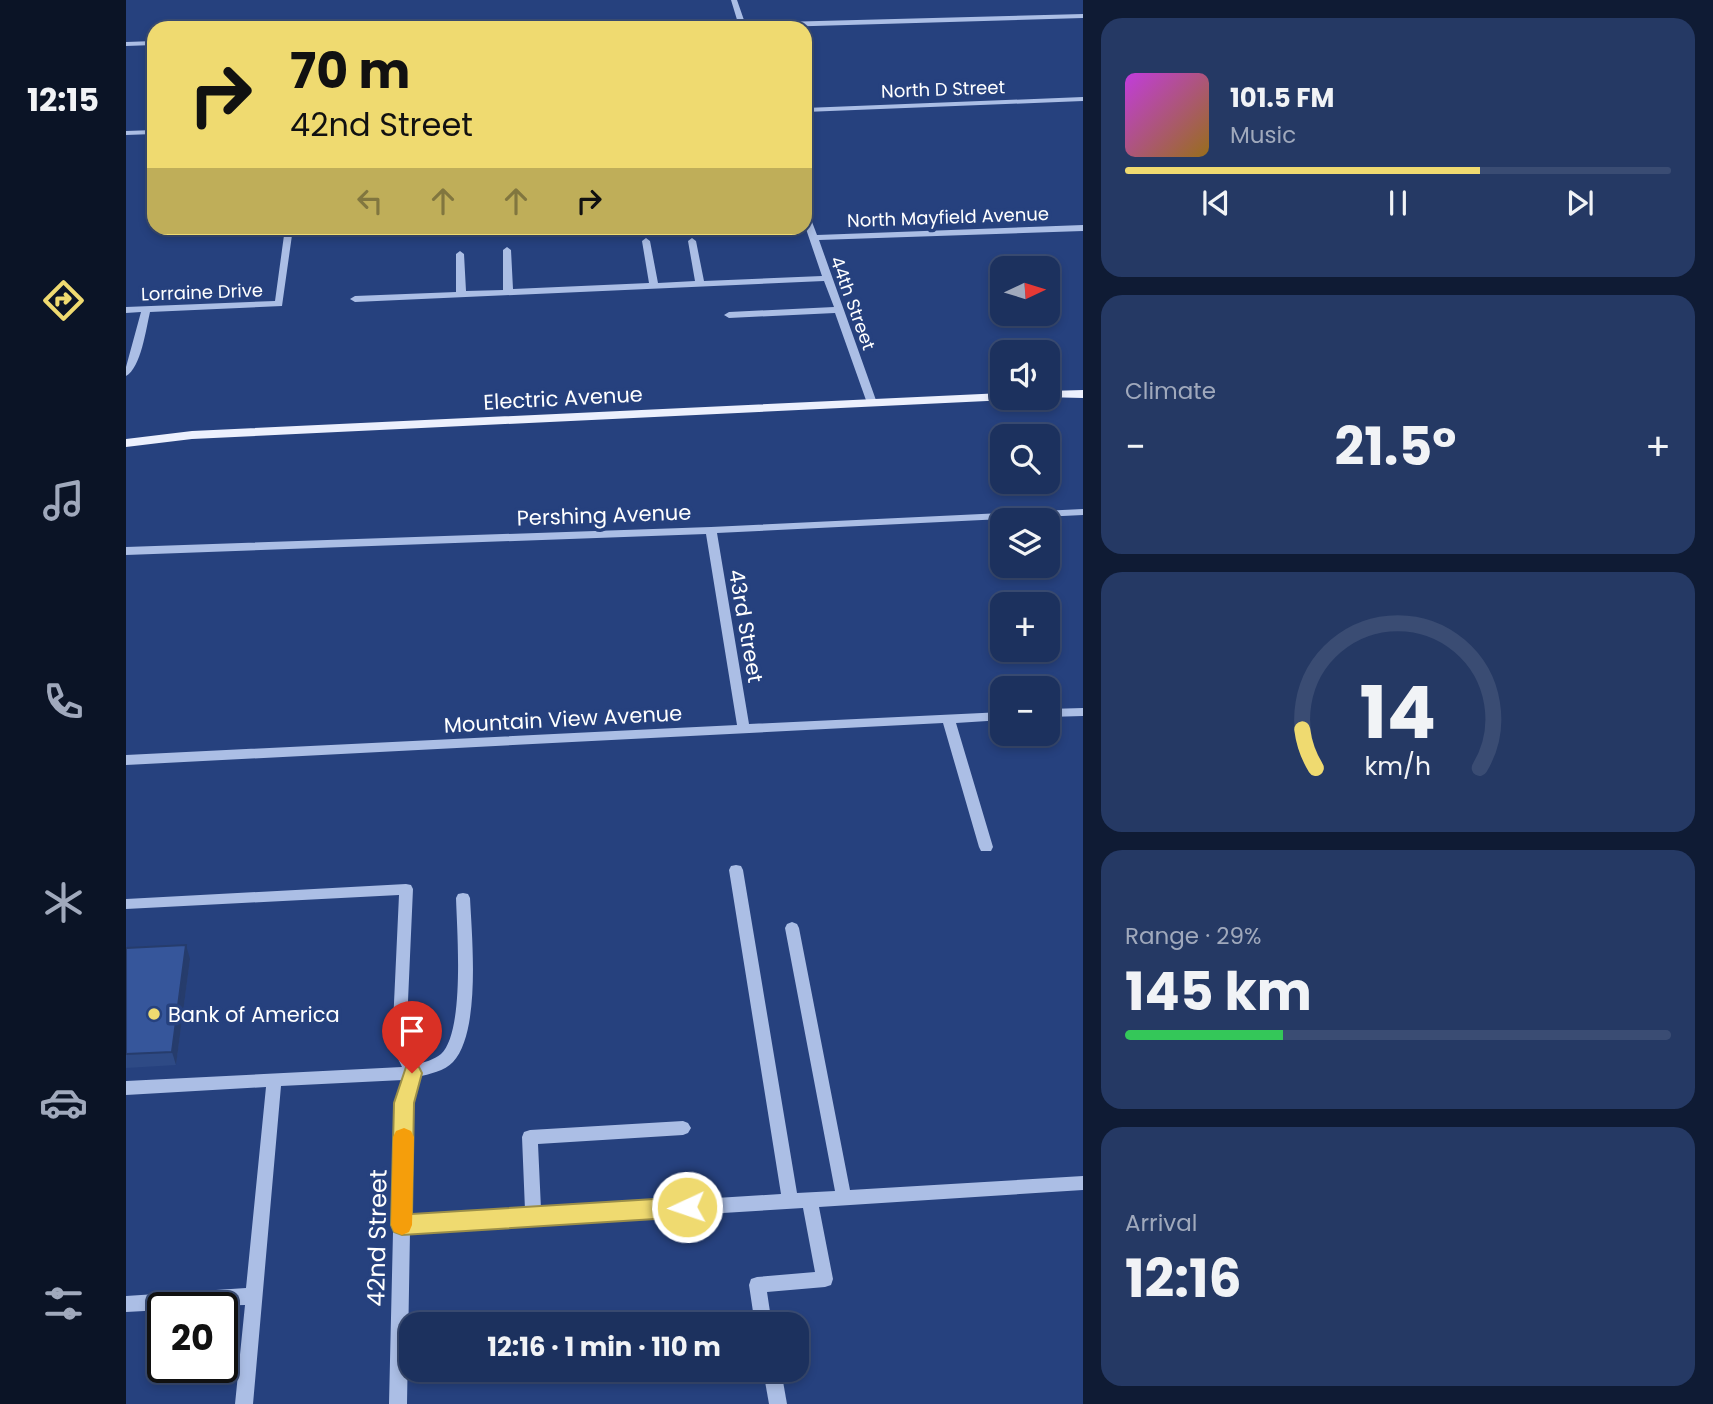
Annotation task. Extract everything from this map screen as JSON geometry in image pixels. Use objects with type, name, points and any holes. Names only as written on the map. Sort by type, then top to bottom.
[{"type":"main road","points":[[1060,395],[1083,394]]},
{"type":"main road","name":"Electric Avenue","points":[[126,443],[192,435],[990,398]]},
{"type":"street","points":[[734,0],[740,21]]},
{"type":"street","points":[[812,25],[1083,16]]},
{"type":"street","points":[[126,44],[147,43]]},
{"type":"street","name":"North D Street","points":[[812,110],[1083,99]]},
{"type":"street","points":[[126,133],[147,132]]},
{"type":"street","name":"North Mayfield Avenue","points":[[814,238],[1083,228]]},
{"type":"street","name":"44th Street","points":[[812,233],[872,403]]},
{"type":"street","points":[[646,241],[654,286]]},
{"type":"street","points":[[692,241],[700,283]]},
{"type":"street","points":[[507,250],[508,291]]},
{"type":"street","points":[[460,254],[461,293]]},
{"type":"street","name":"Lorraine Drive","points":[[126,310],[278,304]]},
{"type":"street","points":[[126,373],[131,367],[146,310]]},
{"type":"street","points":[[729,315],[839,310]]},
{"type":"street","name":"Pershing Avenue","points":[[126,551],[711,530],[1083,512]]},
{"type":"street","name":"43rd Street","points":[[711,530],[744,729]]},
{"type":"street","points":[[1060,713],[1083,712]]},
{"type":"street","name":"Mountain View Avenue","points":[[126,760],[990,716]]},
{"type":"street","points":[[948,718],[986,847]]},
{"type":"street","points":[[736,870],[790,1201]]},
{"type":"street","points":[[126,904],[406,889],[399,1046],[412,1073]]},
{"type":"street","points":[[126,1088],[412,1073],[447,1059],[457,1046],[464,1017],[463,898]]},
{"type":"street","points":[[792,928],[844,1198]]},
{"type":"street","name":"42nd Street","points":[[398,1404],[404,1103],[412,1073]]},
{"type":"street","points":[[244,1404],[274,1080]]},
{"type":"street","points":[[533,1216],[530,1137],[683,1128]]},
{"type":"street","points":[[402,1225],[1083,1183]]},
{"type":"street","points":[[762,1312],[757,1286],[825,1279],[810,1200]]},
{"type":"street","points":[[126,1304],[254,1296]]},
{"type":"street","points":[[774,1382],[778,1404]]},
{"type":"lane","points":[[278,304],[288,235]]},
{"type":"lane","points":[[355,299],[828,278]]},
{"type":"building","name":"Bank of America","points":[[186,945],[172,1052],[126,1054],[126,948]]},
{"type":"slow traffic","points":[[402,1225],[404,1137]]},
{"type":"place","name":"Bank of America","points":[[154,1014]]},
{"type":"route","points":[[412,1073],[404,1103],[402,1225],[687,1207]]}]
